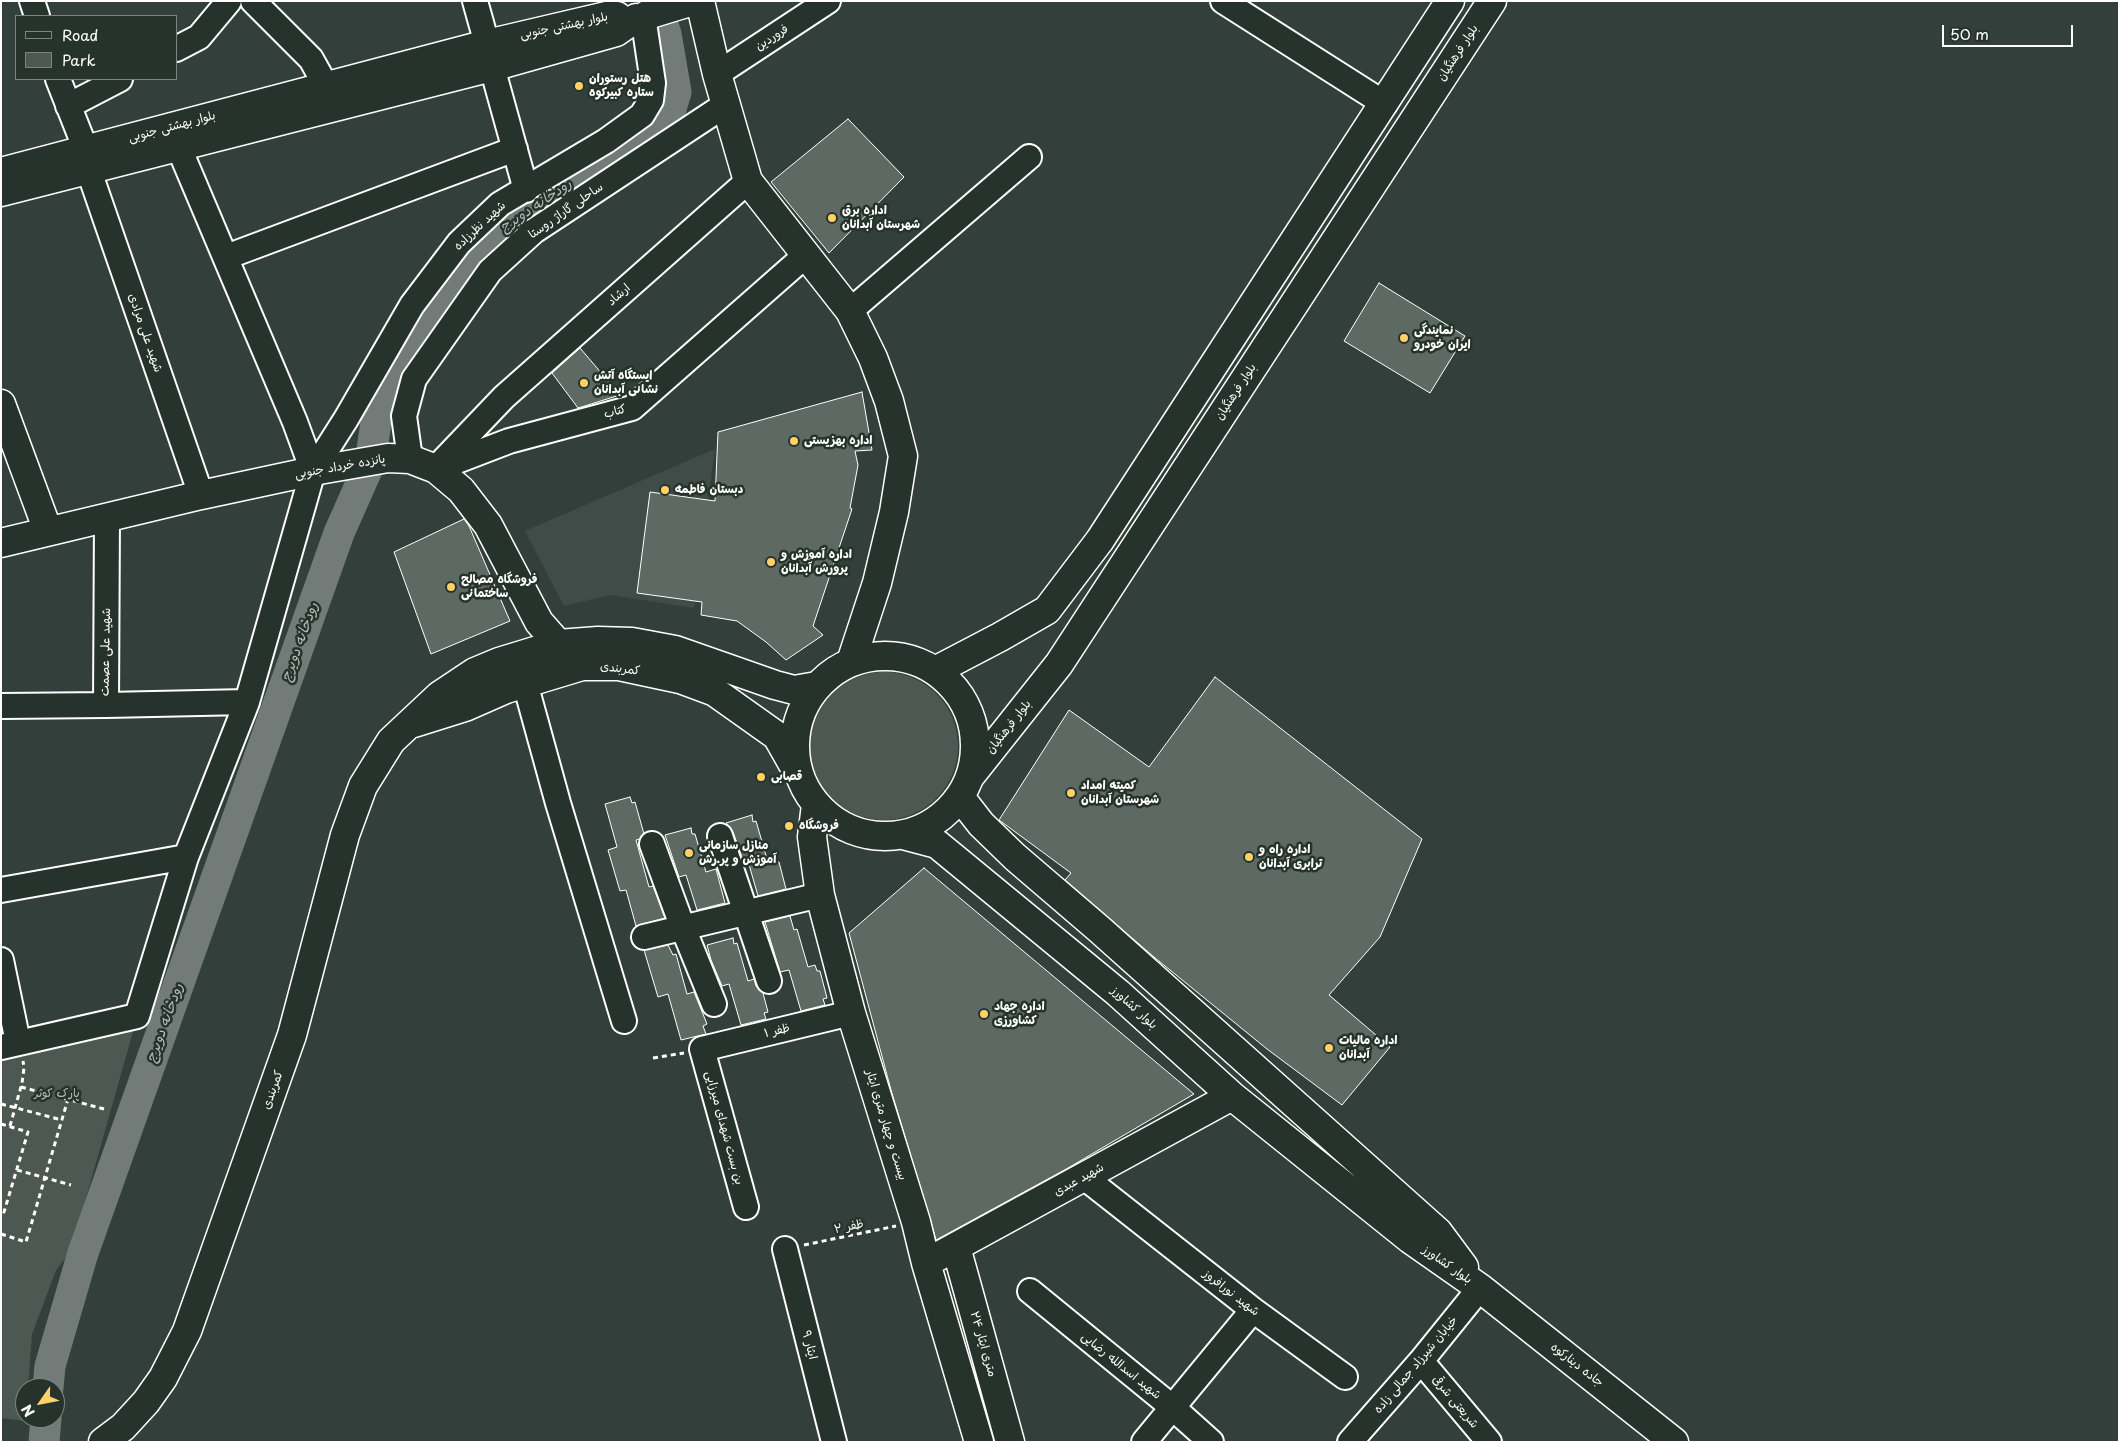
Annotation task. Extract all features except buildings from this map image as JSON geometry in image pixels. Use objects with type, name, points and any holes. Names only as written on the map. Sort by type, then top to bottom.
[{"type":"main road","points":[[700,1],[725,105],[748,181],[850,311],[873,358],[889,401],[903,456],[894,512],[877,583],[851,662]]},
{"type":"main road","points":[[935,671],[1047,610],[1100,540],[1388,100],[1450,1]]},
{"type":"main road","name":"بلوار فرهنگیان","points":[[902,835],[932,823],[944,814],[1059,664],[1492,1]]},
{"type":"main road","name":"بلوار بهشتی جنوبی","points":[[1,192],[88,160],[326,86],[616,32],[644,11]]},
{"type":"main road","name":"بلوار بهشتی جنوبی","points":[[1,172],[178,148],[490,55]]},
{"type":"main road","points":[[1388,100],[1418,113]]},
{"type":"main road","points":[[1,404],[41,533]]},
{"type":"main road","points":[[1,437],[41,533]]},
{"type":"main road","points":[[399,458],[436,470],[461,490],[488,525],[539,622],[558,644],[582,666]]},
{"type":"main road","name":"پانزده خرداد جنوبی","points":[[1,543],[201,495],[313,471],[399,458]]},
{"type":"main road","name":"کمربندی","points":[[104,1442],[123,1427],[146,1402],[163,1378],[187,1331],[292,1035],[346,835],[360,794],[386,748],[438,696],[475,672],[499,662],[558,644],[598,641],[632,642],[675,650],[794,690],[817,686]]},
{"type":"main road","points":[[799,775],[794,738],[798,719],[806,701],[817,686],[838,667],[872,656],[894,656],[915,661],[935,671],[953,686],[966,706],[974,728],[975,752],[965,786]]},
{"type":"main road","name":"کمربندی","points":[[410,724],[465,707],[525,683],[582,666],[619,666],[680,679],[715,692],[777,736],[806,791],[816,805],[834,821],[855,832],[879,836],[902,835]]},
{"type":"main road","name":"بلوار کشاورز","points":[[965,786],[981,824],[995,838],[1438,1232],[1480,1288]]},
{"type":"main road","name":"بیست و چهار متری ایثار","points":[[816,805],[812,837],[820,895],[851,1013],[916,1222],[926,1263],[979,1442]]},
{"type":"main road","name":"بلوار کشاورز","points":[[902,835],[937,844],[1118,993],[1232,1096],[1410,1239],[1480,1288]]},
{"type":"main road","points":[[1076,958],[1091,959],[1100,954],[1105,943],[1099,929]]},
{"type":"main road","points":[[1118,993],[1108,979],[1107,968],[1113,962],[1122,959],[1133,959]]},
{"type":"main road","name":"شهید عبدی","points":[[926,1263],[1232,1096]]},
{"type":"main road","name":"۲۴ متری ایثار","points":[[956,1247],[1010,1442]]},
{"type":"main road","name":"جاده دینارکوه","points":[[1480,1288],[1674,1442]]},
{"type":"street","points":[[32,1],[37,15]]},
{"type":"street","points":[[178,48],[199,37],[229,1]]},
{"type":"street","points":[[253,1],[311,59],[326,86]]},
{"type":"street","points":[[475,1],[526,190]]},
{"type":"street","name":"فروردین","points":[[717,74],[828,1]]},
{"type":"street","points":[[1223,1],[1388,100]]},
{"type":"street","name":"شهید نظرزاده","points":[[10,1044],[137,1016],[186,857],[247,702],[313,471],[346,419],[412,305],[459,243],[500,204],[606,141],[642,116],[651,100],[653,83],[644,11]]},
{"type":"street","name":"شهید علی مرادی","points":[[58,80],[88,160],[201,495]]},
{"type":"street","points":[[68,106],[118,80]]},
{"type":"street","name":"ساحلی گاراژ روستا","points":[[399,458],[404,416],[414,379],[490,271],[534,231],[725,105]]},
{"type":"street","points":[[178,148],[295,422],[313,471]]},
{"type":"street","points":[[226,257],[515,149]]},
{"type":"street","points":[[850,311],[1029,157]]},
{"type":"street","name":"ارشاد","points":[[436,470],[491,409],[748,181]]},
{"type":"street","name":"کتاب","points":[[436,470],[510,441],[632,408],[806,255]]},
{"type":"street","points":[[491,409],[510,441]]},
{"type":"street","points":[[295,422],[320,428],[346,419]]},
{"type":"street","name":"شهید علی عصمت","points":[[107,517],[106,706],[247,702]]},
{"type":"street","points":[[525,683],[558,804],[624,1021]]},
{"type":"street","points":[[1,706],[106,706]]},
{"type":"street","points":[[720,836],[769,981]]},
{"type":"street","points":[[652,844],[714,1004]]},
{"type":"street","points":[[1,890],[186,857]]},
{"type":"street","points":[[644,937],[820,895]]},
{"type":"street","points":[[1,960],[10,1044]]},
{"type":"street","name":"ظفر ۱","points":[[702,1050],[851,1013]]},
{"type":"street","name":"بن بست شهدای میرزایی","points":[[702,1050],[746,1208]]},
{"type":"street","name":"شهید نورافروز","points":[[1084,1177],[1253,1310],[1345,1378]]},
{"type":"street","name":"ایثار ۹","points":[[785,1249],[834,1442]]},
{"type":"street","name":"خیابان شیرزاد جمالی زاده","points":[[1350,1442],[1420,1362],[1480,1288]]},
{"type":"street","name":"شهید اسدالله رضایی","points":[[1030,1291],[1172,1407],[1211,1442]]},
{"type":"street","points":[[1144,1442],[1253,1310]]},
{"type":"street","name":"شریعتی شرقی","points":[[1420,1362],[1489,1442]]},
{"type":"path","points":[[10,1044],[24,1068],[10,1126]]},
{"type":"path","points":[[653,1058],[702,1050]]},
{"type":"path","points":[[21,1086],[104,1109]]},
{"type":"path","points":[[1,1234],[26,1242],[68,1099]]},
{"type":"path","points":[[1,1104],[62,1120]]},
{"type":"path","points":[[1,1124],[28,1132],[4,1212],[1,1211]]},
{"type":"path","points":[[17,1170],[71,1185]]},
{"type":"path","name":"ظفر ۲","points":[[785,1249],[916,1222]]},
{"type":"shaded area","name":"دبستان فاطمه","points":[[715,449],[694,608],[610,595],[564,606],[525,531]]},
{"type":"green space","points":[[884,672],[912,677],[925,684],[936,694],[946,705],[953,718],[958,746],[953,774],[946,787],[936,798],[925,808],[912,815],[884,820],[856,815],[843,808],[832,798],[822,787],[815,774],[810,746],[815,718],[822,705],[832,694],[843,684],[856,677]]},
{"type":"green space","name":"پارک کوثر","points":[[136,1021],[71,1251],[56,1270],[32,1334],[29,1378],[15,1378],[15,1420],[1,1418],[1,1050]]},
{"type":"waterway","name":"رودخانه دویرج","points":[[49,1378],[50,1366],[83,1253],[339,533],[370,463],[381,388],[434,307],[468,261],[507,222],[648,133],[669,115],[676,92],[666,34],[655,1]]},
{"type":"waterway","name":"رودخانه دویرج","points":[[44,1442],[45,1428]]},
{"type":"place","name":"هتل رستوران ستاره کبیرکوه","points":[[579,86]]},
{"type":"place","name":"اداره برق شهرستان آبدانان","points":[[832,218]]},
{"type":"place","name":"نمایندگی ایران خودرو","points":[[1404,338]]},
{"type":"place","name":"ایستگاه آتش نشانی آبدانان","points":[[584,383]]},
{"type":"place","name":"اداره بهزیستی","points":[[794,441]]},
{"type":"place","name":"دبستان فاطمه","points":[[665,490]]},
{"type":"place","name":"اداره آموزش و پرورش آبدانان","points":[[771,562]]},
{"type":"place","name":"فروشگاه مصالح ساختمانی","points":[[451,587]]},
{"type":"place","name":"قصابی","points":[[761,777]]},
{"type":"place","name":"کمیته امداد شهرستان آبدانان","points":[[1071,793]]},
{"type":"place","name":"فروشگاه","points":[[789,826]]},
{"type":"place","name":"منازل سازمانی آموزش و پر.رش","points":[[689,853]]},
{"type":"place","name":"اداره راه و ترابری آبدانان","points":[[1249,857]]},
{"type":"place","name":"اداره جهاد کشاورزی","points":[[984,1014]]},
{"type":"place","name":"اداره مالیات آبدانان","points":[[1329,1048]]}]
